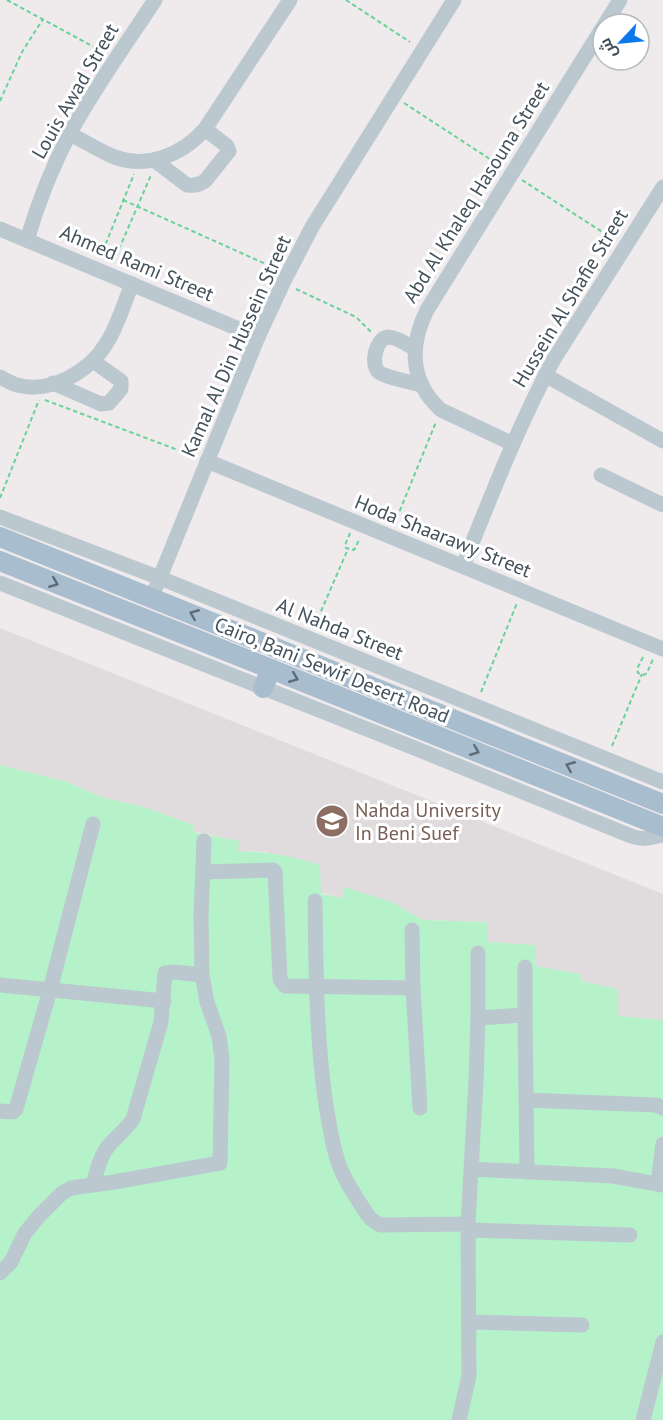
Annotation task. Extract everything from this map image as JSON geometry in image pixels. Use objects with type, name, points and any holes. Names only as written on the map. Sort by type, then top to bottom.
[{"type":"main road","name":"Cairo, Bani Sewif Desert Road","points":[[0,537],[663,804]]},
{"type":"main road","name":"Cairo, Bani Sewif Desert Road","points":[[0,561],[663,827]]},
{"type":"main road","points":[[263,688],[271,669]]},
{"type":"main road","points":[[597,800],[606,781]]},
{"type":"street","name":"Louis Awad Street","points":[[27,240],[50,175],[70,134],[154,0]]},
{"type":"street","points":[[70,134],[113,156],[150,161],[183,149],[205,129],[290,0]]},
{"type":"street","name":"Kamal Al Din Hussein Street","points":[[152,597],[258,337],[285,278],[312,227],[454,0]]},
{"type":"street","name":"Abd Al Khaleq Hasouna Street","points":[[513,444],[441,410],[430,399],[416,367],[415,349],[418,328],[591,47]]},
{"type":"street","points":[[150,161],[188,185],[197,185],[205,181],[229,151],[227,146],[205,129]]},
{"type":"street","name":"Hussein Al Shafie Street","points":[[463,567],[513,444],[545,375],[663,187]]},
{"type":"street","name":"Ahmed Rami Street","points":[[0,229],[258,337]]},
{"type":"street","points":[[0,377],[18,385],[31,386],[53,383],[75,375],[93,361],[108,342],[132,284]]},
{"type":"street","points":[[415,349],[391,337],[384,339],[379,343],[374,366],[379,372],[422,385]]},
{"type":"street","points":[[53,383],[101,404],[109,402],[121,389],[121,381],[93,361]]},
{"type":"street","points":[[545,375],[663,441]]},
{"type":"street","name":"Hoda Shaarawy Street","points":[[207,461],[657,646]]},
{"type":"street","points":[[601,475],[663,505]]},
{"type":"street","name":"Al Nahda Street","points":[[0,517],[160,578],[663,782]]},
{"type":"street","points":[[0,583],[631,836],[647,839],[663,835]]},
{"type":"street","points":[[0,1111],[13,1112],[16,1109],[93,824]]},
{"type":"street","points":[[0,1273],[11,1262],[25,1233],[51,1203],[71,1188],[220,1163],[222,1059],[219,1036],[207,1002],[202,975],[201,915],[204,841]]},
{"type":"street","points":[[203,872],[273,870],[275,873],[280,979],[286,986],[413,988]]},
{"type":"street","points":[[315,901],[320,1059],[332,1139],[341,1169],[372,1220],[380,1225],[630,1235]]},
{"type":"street","points":[[412,930],[420,1108]]},
{"type":"street","points":[[459,1420],[470,1376],[468,1227],[478,1018],[478,953]]},
{"type":"street","points":[[525,967],[527,1172]]},
{"type":"street","points":[[93,1184],[101,1157],[133,1119],[161,1022],[165,973],[202,975]]},
{"type":"street","points":[[0,985],[164,1001]]},
{"type":"street","points":[[478,1018],[525,1015]]},
{"type":"street","points":[[526,1100],[656,1104],[663,1108]]},
{"type":"street","points":[[471,1169],[613,1176],[661,1184],[663,1144]]},
{"type":"street","points":[[469,1322],[582,1324]]},
{"type":"street","points":[[643,1420],[663,1344]]},
{"type":"path","points":[[7,0],[116,59]]},
{"type":"path","points":[[346,0],[423,50]]},
{"type":"path","points":[[0,100],[22,52],[43,19]]},
{"type":"path","points":[[102,271],[123,201],[150,161]]},
{"type":"path","points":[[102,271],[138,207],[150,161]]},
{"type":"path","points":[[123,201],[285,278],[356,317],[367,326],[379,343]]},
{"type":"path","points":[[0,498],[39,398],[207,461]]},
{"type":"path","points":[[390,536],[441,410]]},
{"type":"path","points":[[360,524],[354,549],[352,551],[345,545],[360,524]]},
{"type":"path","points":[[310,639],[348,549]]},
{"type":"path","points":[[475,706],[522,591]]},
{"type":"path","points":[[642,674],[638,673],[637,669],[657,646]]},
{"type":"path","points":[[606,759],[642,674],[647,673],[657,646]]},
{"type":"shaded area","name":"Nahda University In Beni Suef","points":[[0,628],[663,894],[663,1020],[617,1016],[617,989],[581,981],[580,974],[534,966],[535,945],[487,942],[487,922],[423,920],[392,902],[344,888],[343,898],[320,893],[267,852],[238,851],[238,841],[192,831],[193,825],[147,808],[101,797],[67,782],[0,765]]},
{"type":"green space","points":[[0,765],[67,782],[101,797],[147,808],[193,825],[193,832],[239,841],[238,851],[280,855],[320,865],[321,894],[343,898],[344,887],[392,902],[423,920],[487,922],[487,942],[535,945],[535,966],[580,974],[581,981],[618,989],[618,1016],[663,1020],[663,1420],[0,1420]]},
{"type":"place","name":"Nahda University In Beni Suef","points":[[332,821]]}]
